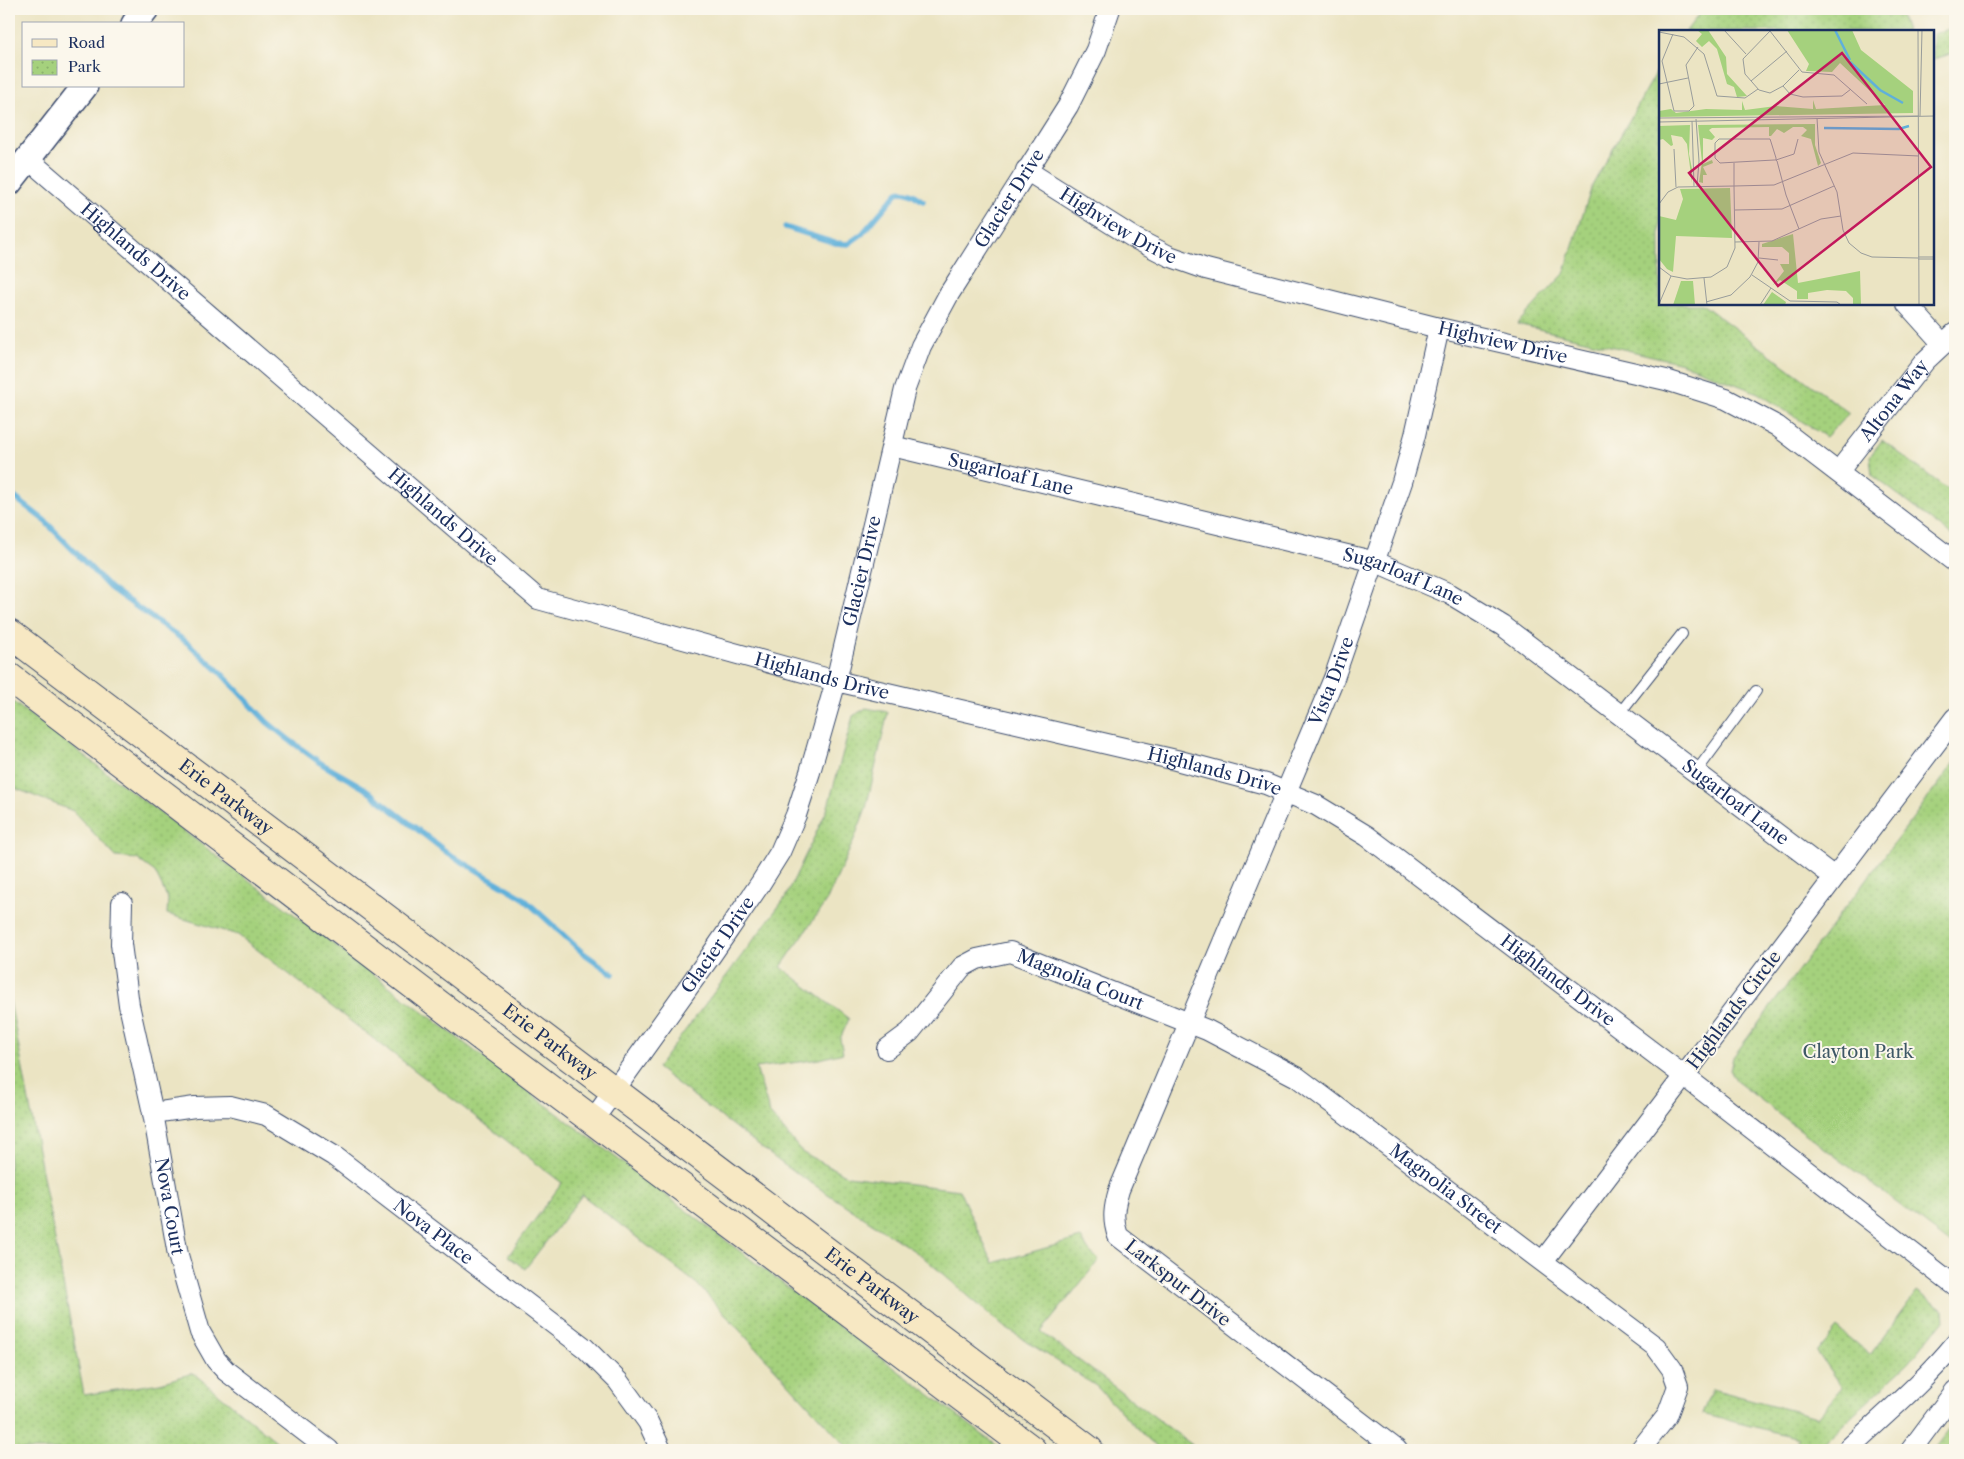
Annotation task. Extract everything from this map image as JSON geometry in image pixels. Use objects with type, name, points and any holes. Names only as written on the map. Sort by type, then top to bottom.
[{"type":"main road","name":"Erie Parkway","points":[[9,633],[1089,1450]]},
{"type":"main road","name":"Erie Parkway","points":[[9,677],[1032,1450]]},
{"type":"street","points":[[136,22],[146,9]]},
{"type":"street","name":"Glacier Drive","points":[[593,1120],[717,946],[780,852],[796,815],[836,681],[905,389],[921,346],[949,294],[1068,106],[1096,50],[1110,9]]},
{"type":"street","points":[[9,183],[83,88]]},
{"type":"street","name":"Highlands Drive","points":[[28,159],[538,599],[836,681],[1176,760],[1287,791],[1316,805],[1367,836],[1684,1076]]},
{"type":"street","name":"Highview Drive","points":[[1026,170],[1134,238],[1169,256],[1206,269],[1439,328],[1666,380],[1726,399],[1777,426],[1955,562]]},
{"type":"street","points":[[1908,305],[1949,338]]},
{"type":"street","name":"Vista Drive","points":[[1189,1023],[1334,678],[1376,562],[1415,435],[1439,328]]},
{"type":"street","name":"Altona Way","points":[[1838,472],[1925,361],[1949,338]]},
{"type":"street","name":"Sugarloaf Lane","points":[[892,446],[1376,562],[1450,594],[1503,626],[1834,877]]},
{"type":"street","name":"Highlands Circle","points":[[1955,718],[1684,1076],[1955,1286]]},
{"type":"street","name":"Nova Court","points":[[122,903],[120,944],[129,1006],[153,1113],[178,1255],[200,1332],[216,1360],[226,1371],[329,1450]]},
{"type":"street","name":"Magnolia Court","points":[[887,1049],[910,1032],[962,967],[977,959],[1010,952],[1189,1023]]},
{"type":"street","name":"Magnolia Street","points":[[1189,1023],[1227,1040],[1297,1077],[1656,1347],[1672,1369],[1678,1386],[1667,1416],[1640,1450]]},
{"type":"street","name":"Larkspur Drive","points":[[1189,1023],[1119,1190],[1114,1208],[1114,1223],[1118,1236],[1396,1450]]},
{"type":"street","points":[[1543,1261],[1684,1076]]},
{"type":"street","name":"Nova Place","points":[[153,1113],[195,1107],[230,1106],[266,1116],[334,1156],[585,1348],[618,1381],[648,1422],[661,1450]]},
{"type":"street","points":[[1847,1450],[1905,1398],[1940,1363],[1955,1344]]},
{"type":"street","points":[[1911,1450],[1955,1391]]},
{"type":"lane","points":[[133,9],[134,22]]},
{"type":"lane","points":[[1619,714],[1682,634]]},
{"type":"lane","points":[[1696,772],[1756,691]]},
{"type":"green space","points":[[1703,9],[1899,9],[1906,30],[1687,30]]},
{"type":"green space","points":[[1955,27],[1955,53],[1934,59],[1934,34]]},
{"type":"green space","points":[[1659,68],[1659,305],[1703,305],[1849,413],[1826,437],[1758,393],[1682,363],[1517,324],[1564,274],[1592,186]]},
{"type":"green space","points":[[1882,440],[1955,495],[1955,538],[1872,475],[1870,456]]},
{"type":"green space","points":[[9,699],[1003,1450],[850,1450],[697,1284],[582,1195],[525,1269],[508,1256],[562,1183],[238,935],[167,914],[168,899],[155,872],[137,859],[116,857],[73,811],[9,786]]},
{"type":"green space","points":[[866,708],[888,712],[866,808],[827,900],[781,967],[849,1019],[840,1039],[843,1053],[820,1059],[756,1068],[770,1114],[803,1153],[848,1176],[959,1190],[993,1263],[1081,1238],[1089,1251],[1099,1260],[1041,1332],[1199,1450],[1161,1450],[1149,1441],[1096,1386],[1004,1327],[922,1256],[784,1165],[657,1068],[785,898],[827,810],[853,716]]},
{"type":"green space","name":"Clayton Park","points":[[1955,762],[1955,1247],[1736,1081],[1730,1070],[1733,1057]]},
{"type":"green space","points":[[9,995],[84,1395],[160,1383],[193,1373],[287,1450],[9,1450]]},
{"type":"green space","points":[[1917,1291],[1943,1310],[1944,1320],[1909,1363],[1816,1450],[1789,1450],[1799,1438],[1702,1414],[1712,1389],[1817,1417],[1842,1388],[1817,1352],[1837,1328],[1870,1355]]},
{"type":"green space","points":[[1955,1421],[1955,1447],[1953,1450],[1933,1450]]},
{"type":"waterway","points":[[785,227],[835,243],[848,244],[862,234],[898,192],[908,192],[923,201]]},
{"type":"waterway","points":[[9,493],[44,520],[110,588],[189,644],[220,672],[267,722],[288,739],[322,764],[364,788],[449,854],[522,897],[582,952],[613,974]]}]
